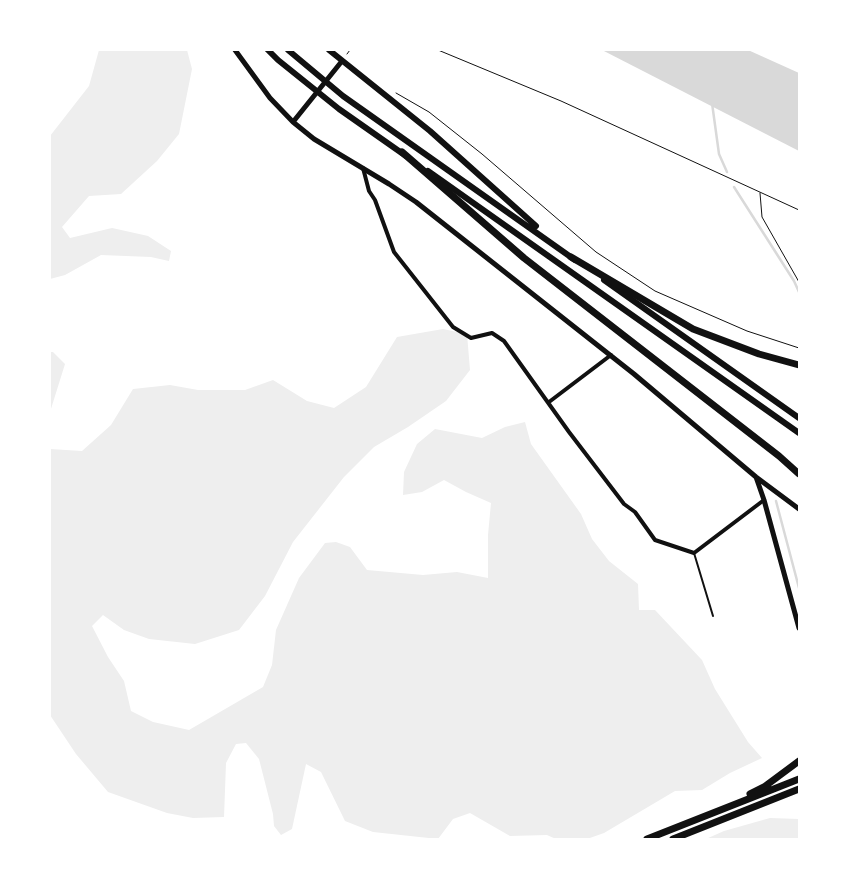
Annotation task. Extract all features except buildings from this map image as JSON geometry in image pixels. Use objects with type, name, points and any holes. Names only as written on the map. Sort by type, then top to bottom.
[{"type":"highway","points":[[268,50],[339,109],[799,433]]},
{"type":"highway","points":[[288,50],[343,96],[556,245]]},
{"type":"highway","points":[[329,50],[430,131],[571,257],[799,418]]},
{"type":"highway","points":[[402,152],[524,258],[779,456],[799,474]]},
{"type":"highway","points":[[571,257],[693,329],[760,354],[799,365]]},
{"type":"highway","points":[[765,790],[799,761]]},
{"type":"highway","points":[[647,839],[765,790],[799,780]]},
{"type":"highway","points":[[673,839],[799,791]]},
{"type":"street","points":[[235,50],[270,98],[314,140],[363,168],[416,202],[611,355],[756,477],[799,510]]},
{"type":"street","points":[[293,122],[342,61]]},
{"type":"street","points":[[363,168],[369,191],[375,200],[394,252],[453,327],[471,338],[492,332],[504,341],[624,504],[635,512],[655,540],[694,553],[764,500]]},
{"type":"street","points":[[549,402],[611,355]]},
{"type":"street","points":[[756,477],[799,628]]},
{"type":"lane","points":[[694,553],[713,616]]},
{"type":"path","points":[[438,50],[561,101],[799,210]]},
{"type":"path","points":[[389,89],[428,112],[482,154],[596,252],[655,291],[747,331],[799,348]]},
{"type":"path","points":[[760,193],[762,217],[799,282]]},
{"type":"shaded area","points":[[99,50],[187,50],[192,69],[179,134],[157,161],[121,194],[89,196],[62,227],[70,238],[112,228],[148,236],[171,251],[169,261],[151,257],[101,255],[65,275],[50,279],[50,136],[89,86]]},
{"type":"shaded area","points":[[602,50],[748,50],[799,73],[799,151]]},
{"type":"shaded area","points":[[443,329],[467,334],[470,370],[446,401],[374,447],[344,477],[293,542],[265,596],[239,630],[195,644],[149,639],[124,630],[103,615],[92,626],[108,657],[124,681],[131,711],[153,722],[189,730],[263,687],[272,665],[276,630],[299,578],[325,543],[336,542],[350,547],[367,570],[423,575],[457,572],[488,578],[488,535],[491,503],[444,480],[422,492],[403,495],[404,472],[417,444],[435,429],[482,438],[505,427],[525,422],[531,444],[581,514],[592,539],[609,561],[638,584],[639,610],[655,610],[702,660],[715,689],[748,742],[762,758],[730,773],[702,790],[675,791],[604,833],[587,839],[556,839],[547,835],[510,836],[470,813],[453,819],[438,839],[373,832],[345,821],[321,772],[306,764],[292,829],[281,835],[274,826],[273,814],[259,759],[246,743],[236,744],[226,763],[224,817],[193,818],[167,813],[108,792],[76,754],[50,715],[50,449],[82,451],[111,425],[133,389],[170,385],[198,390],[245,390],[273,380],[307,401],[334,408],[366,387],[397,337]]},
{"type":"shaded area","points":[[50,352],[53,352],[65,364],[50,412]]},
{"type":"shaded area","points":[[770,818],[799,819],[799,839],[706,839],[724,831]]},
{"type":"waterway","points":[[712,103],[719,154],[727,172]]},
{"type":"waterway","points":[[734,187],[794,281],[799,292]]},
{"type":"waterway","points":[[776,501],[799,588]]}]
